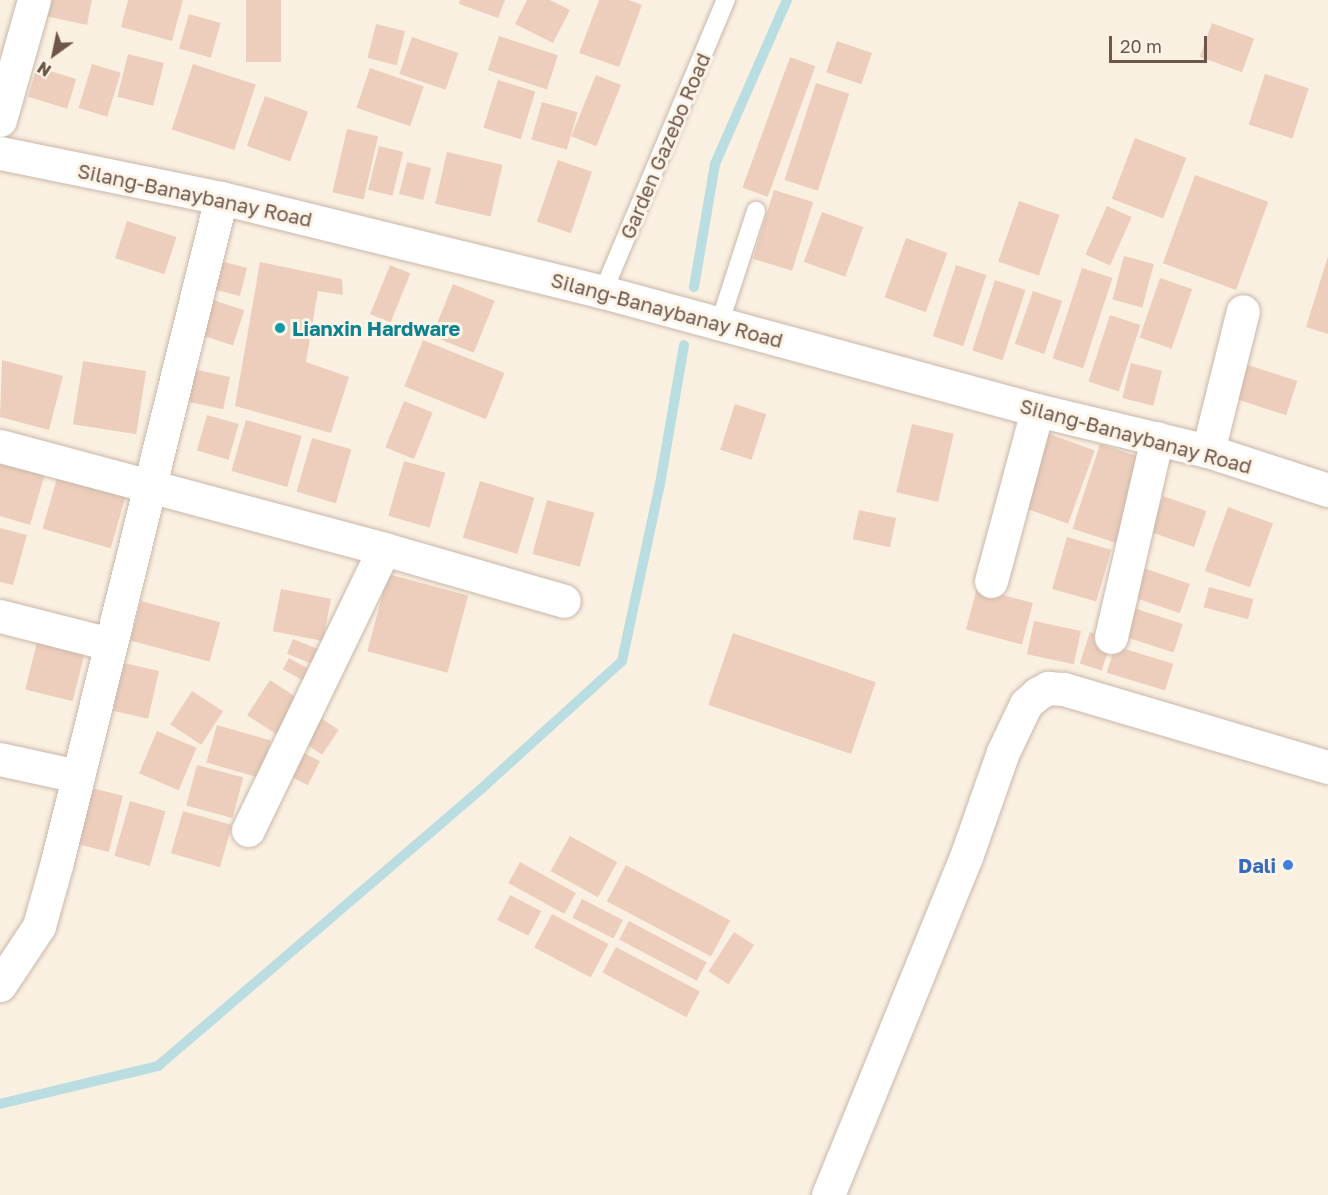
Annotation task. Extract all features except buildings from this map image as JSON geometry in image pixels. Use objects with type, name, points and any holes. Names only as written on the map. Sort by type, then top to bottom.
[{"type":"street","points":[[0,120],[34,0]]},
{"type":"street","name":"Silang-Banaybanay Road","points":[[0,153],[221,198],[603,292],[1037,410],[1208,451],[1328,490]]},
{"type":"street","points":[[0,985],[39,926],[221,198]]},
{"type":"street","points":[[1208,451],[1243,311]]},
{"type":"street","points":[[991,581],[1037,410]]},
{"type":"street","points":[[1111,637],[1157,438]]},
{"type":"street","points":[[0,446],[384,549],[564,601]]},
{"type":"street","points":[[248,830],[384,549]]},
{"type":"street","points":[[0,616],[110,644]]},
{"type":"street","points":[[828,1195],[966,857],[1003,752],[1026,704],[1037,694],[1048,688],[1064,689],[1328,767]]},
{"type":"street","points":[[0,759],[78,776]]},
{"type":"lane","name":"Garden Gazebo Road","points":[[603,292],[726,0]]},
{"type":"lane","points":[[718,325],[756,211]]},
{"type":"waterway","points":[[694,287],[715,164],[787,0]]},
{"type":"waterway","points":[[0,1104],[158,1066],[481,789],[622,661],[660,484],[684,345]]},
{"type":"place","name":"Lianxin Hardware","points":[[280,328]]},
{"type":"place","name":"Dali","points":[[1288,865]]}]
